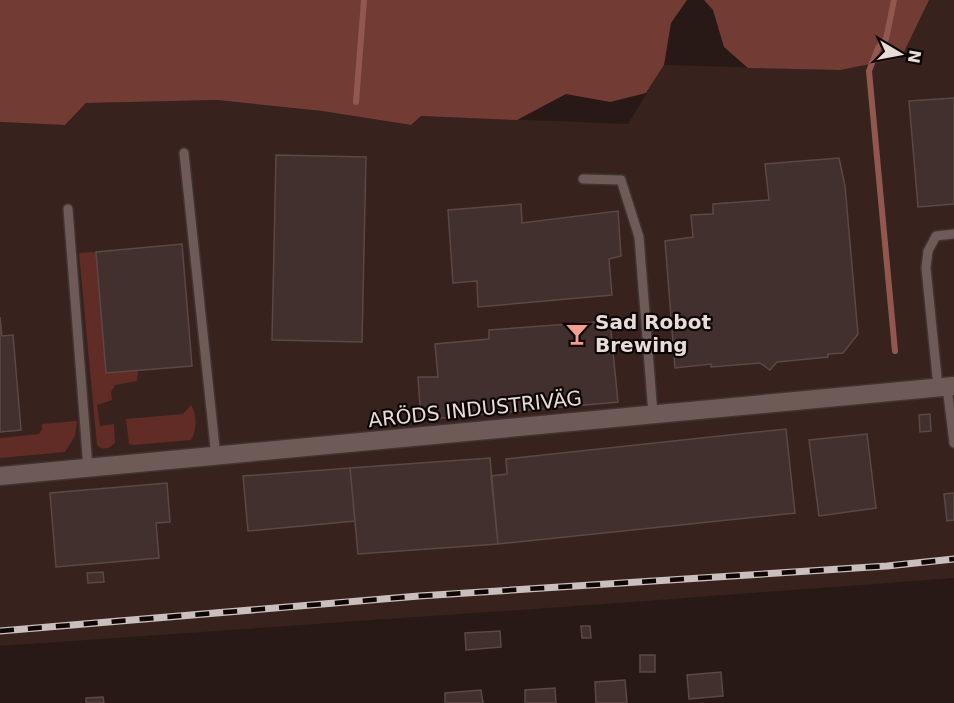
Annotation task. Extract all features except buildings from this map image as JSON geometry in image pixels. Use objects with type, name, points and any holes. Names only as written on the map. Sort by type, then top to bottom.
[{"type":"street","name":"ARÖDS INDUSTRIVÄG","points":[[0,476],[947,387]]},
{"type":"lane","points":[[184,153],[216,457]]},
{"type":"lane","points":[[583,179],[621,180],[639,237],[653,414]]},
{"type":"lane","points":[[68,209],[88,468]]},
{"type":"lane","points":[[954,234],[936,236],[928,251],[926,268],[947,387],[954,443]]},
{"type":"shaded area","points":[[0,0],[687,0],[671,23],[664,65],[646,93],[610,102],[566,94],[517,120],[421,116],[411,125],[322,111],[217,100],[86,103],[65,125],[0,122]]},
{"type":"shaded area","points":[[704,0],[929,0],[901,58],[840,70],[748,68],[724,47],[713,10]]},
{"type":"shaded area","points":[[872,0],[954,0],[954,578],[0,646],[0,122],[65,125],[86,103],[217,100],[322,111],[411,125],[421,116],[628,124],[664,65],[840,70]]},
{"type":"shaded area","points":[[96,252],[106,373],[138,370],[137,381],[115,385],[111,392],[112,400],[97,405],[100,426],[114,424],[115,443],[106,448],[97,445],[79,253]]},
{"type":"shaded area","points":[[191,405],[196,422],[191,440],[129,444],[126,419],[183,414]]},
{"type":"shaded area","points":[[77,421],[75,436],[65,452],[0,458],[0,438],[39,434],[42,424]]},
{"type":"waterway","points":[[356,102],[364,0]]},
{"type":"waterway","points":[[894,0],[886,39],[878,48],[869,71],[895,351]]},
{"type":"railway","points":[[0,631],[419,596],[887,566],[954,559]]},
{"type":"place","name":"Sad Robot Brewing","points":[[577,334]]}]
